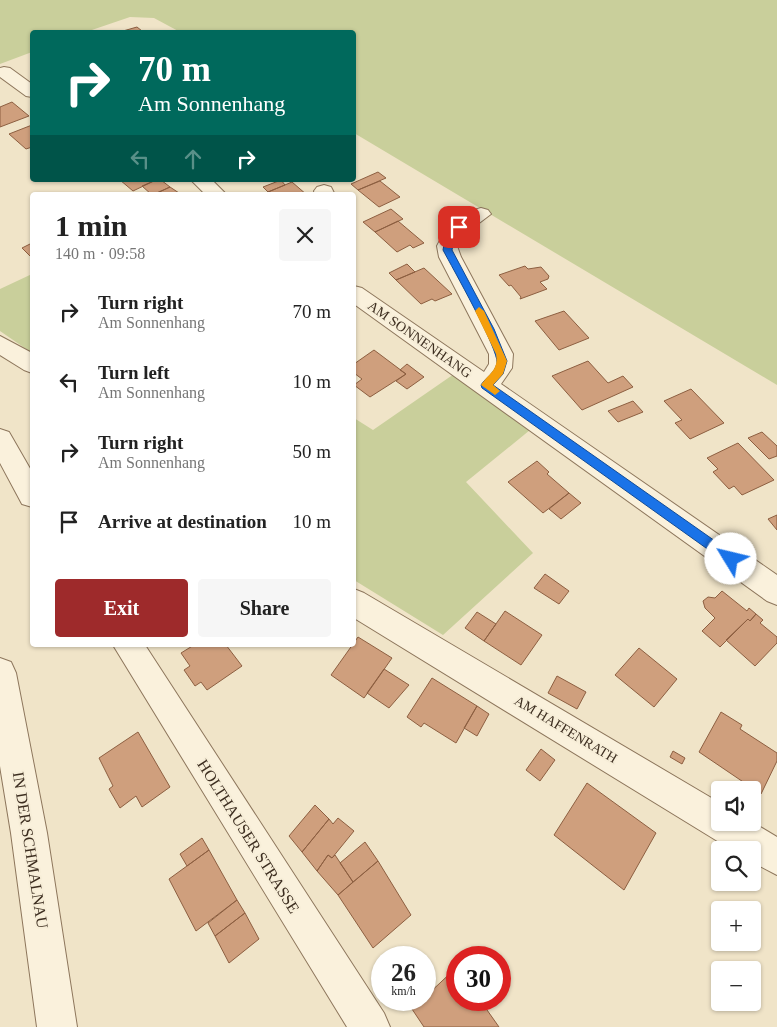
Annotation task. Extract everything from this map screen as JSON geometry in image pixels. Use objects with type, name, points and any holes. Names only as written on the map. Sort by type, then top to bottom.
[{"type":"street","points":[[4,72],[30,91]]},
{"type":"street","points":[[203,182],[214,192]]},
{"type":"street","name":"AM SONNENHANG","points":[[481,214],[454,232],[447,250],[501,354],[502,361],[499,371],[486,385]]},
{"type":"street","name":"AM SONNENHANG","points":[[356,294],[777,592]]},
{"type":"street","points":[[0,344],[30,363]]},
{"type":"street","points":[[0,439],[30,492]]},
{"type":"street","name":"AM HAFFENRATH","points":[[356,603],[777,857]]},
{"type":"street","name":"HOLTHAUSER STRASSE","points":[[129,647],[370,1027]]},
{"type":"street","name":"IN DER SCHMALNAU","points":[[0,673],[29,833],[57,1027]]},
{"type":"green space","points":[[0,0],[777,0],[777,385],[356,134],[356,30],[176,30],[154,18],[130,17],[92,30],[30,30],[30,53],[0,64]]},
{"type":"green space","points":[[30,275],[30,352],[0,331],[0,289]]},
{"type":"green space","points":[[454,374],[530,430],[466,482],[533,553],[443,635],[356,581],[356,419],[373,430]]},
{"type":"building","points":[[137,27],[141,30],[126,30]]},
{"type":"building","points":[[12,102],[29,116],[0,127],[0,107]]},
{"type":"building","points":[[30,126],[30,148],[26,149],[9,134]]},
{"type":"building","points":[[378,172],[386,178],[358,190],[351,184]]},
{"type":"building","points":[[380,181],[400,197],[379,207],[358,190]]},
{"type":"building","points":[[122,182],[152,182],[133,191]]},
{"type":"building","points":[[151,182],[164,182],[170,187],[159,192],[149,192],[142,186]]},
{"type":"building","points":[[276,182],[283,182],[285,185],[268,192],[263,187]]},
{"type":"building","points":[[292,182],[304,192],[268,192]]},
{"type":"building","points":[[170,187],[178,192],[159,192]]},
{"type":"building","points":[[391,209],[403,219],[375,232],[363,222]]},
{"type":"building","points":[[398,221],[424,243],[413,248],[410,245],[397,252],[375,232]]},
{"type":"building","points":[[30,244],[30,256],[22,248]]},
{"type":"building","points":[[407,264],[415,272],[396,280],[389,273]]},
{"type":"building","points":[[525,266],[528,269],[541,267],[549,276],[548,279],[540,282],[547,289],[520,299],[521,297],[511,285],[509,286],[499,275]]},
{"type":"building","points":[[424,268],[452,294],[421,304],[396,280]]},
{"type":"building","points":[[564,311],[589,338],[559,350],[535,321]]},
{"type":"building","points":[[374,350],[406,374],[370,397],[356,386],[356,384],[362,379],[356,374],[356,363]]},
{"type":"building","points":[[588,361],[608,383],[623,376],[633,387],[582,410],[552,376]]},
{"type":"building","points":[[407,364],[424,377],[407,389],[396,381],[406,374],[400,370]]},
{"type":"building","points":[[691,389],[724,423],[690,439],[675,423],[682,420],[664,401]]},
{"type":"building","points":[[633,401],[643,412],[618,422],[608,411]]},
{"type":"building","points":[[762,432],[777,446],[777,456],[769,459],[748,438]]},
{"type":"building","points":[[738,443],[774,480],[742,495],[734,486],[729,489],[713,472],[718,469],[707,458]]},
{"type":"building","points":[[537,461],[549,472],[547,474],[569,493],[543,513],[508,482]]},
{"type":"building","points":[[569,493],[581,503],[561,519],[549,509]]},
{"type":"building","points":[[777,515],[777,530],[768,519]]},
{"type":"building","points":[[545,574],[569,591],[559,604],[534,588]]},
{"type":"building","points":[[722,591],[747,611],[749,608],[756,614],[750,621],[748,619],[720,647],[702,631],[715,618],[705,608],[703,601],[708,597],[715,598]]},
{"type":"building","points":[[505,611],[542,635],[521,665],[484,641]]},
{"type":"building","points":[[477,612],[496,624],[484,641],[465,628]]},
{"type":"building","points":[[756,614],[763,620],[760,623],[777,637],[777,643],[755,666],[726,640]]},
{"type":"building","points":[[358,637],[392,658],[364,698],[331,675],[351,647],[356,647]]},
{"type":"building","points":[[191,647],[228,647],[242,666],[207,690],[201,682],[195,686],[184,670],[190,666],[181,653]]},
{"type":"building","points":[[639,648],[677,679],[654,707],[615,675]]},
{"type":"building","points":[[384,669],[409,685],[389,708],[367,693]]},
{"type":"building","points":[[557,676],[586,692],[577,709],[548,693]]},
{"type":"building","points":[[432,678],[477,706],[456,743],[424,723],[421,727],[407,717]]},
{"type":"building","points":[[477,706],[489,714],[477,736],[464,728]]},
{"type":"building","points":[[721,712],[742,725],[740,729],[777,753],[777,761],[761,794],[761,781],[742,781],[699,752]]},
{"type":"building","points":[[138,732],[170,787],[142,807],[136,796],[120,808],[109,789],[113,786],[99,758]]},
{"type":"building","points":[[541,749],[555,760],[540,781],[526,770]]},
{"type":"building","points":[[673,751],[685,758],[682,764],[670,757]]},
{"type":"building","points":[[587,783],[656,833],[624,890],[554,835]]},
{"type":"building","points":[[315,805],[329,819],[302,852],[289,836]]},
{"type":"building","points":[[338,818],[354,831],[332,858],[328,855],[317,871],[302,852],[329,819],[333,824]]},
{"type":"building","points":[[202,838],[209,850],[187,866],[180,854]]},
{"type":"building","points":[[365,842],[378,861],[353,882],[340,863]]},
{"type":"building","points":[[209,850],[237,900],[196,931],[169,879]]},
{"type":"building","points":[[328,855],[332,858],[335,855],[353,882],[338,895],[317,871]]},
{"type":"building","points":[[378,861],[411,915],[375,946],[372,946],[338,895]]},
{"type":"building","points":[[237,900],[245,913],[215,936],[208,923]]},
{"type":"building","points":[[245,913],[259,939],[229,963],[215,936]]},
{"type":"building","points":[[446,977],[446,1011],[488,1011],[499,1027],[424,1027],[413,1011],[436,1011],[436,987]]},
{"type":"slow traffic","points":[[479,311],[501,354],[501,367],[486,385],[495,391]]},
{"type":"route","points":[[459,227],[450,239],[447,250],[501,354],[501,367],[486,385],[731,559]]}]
